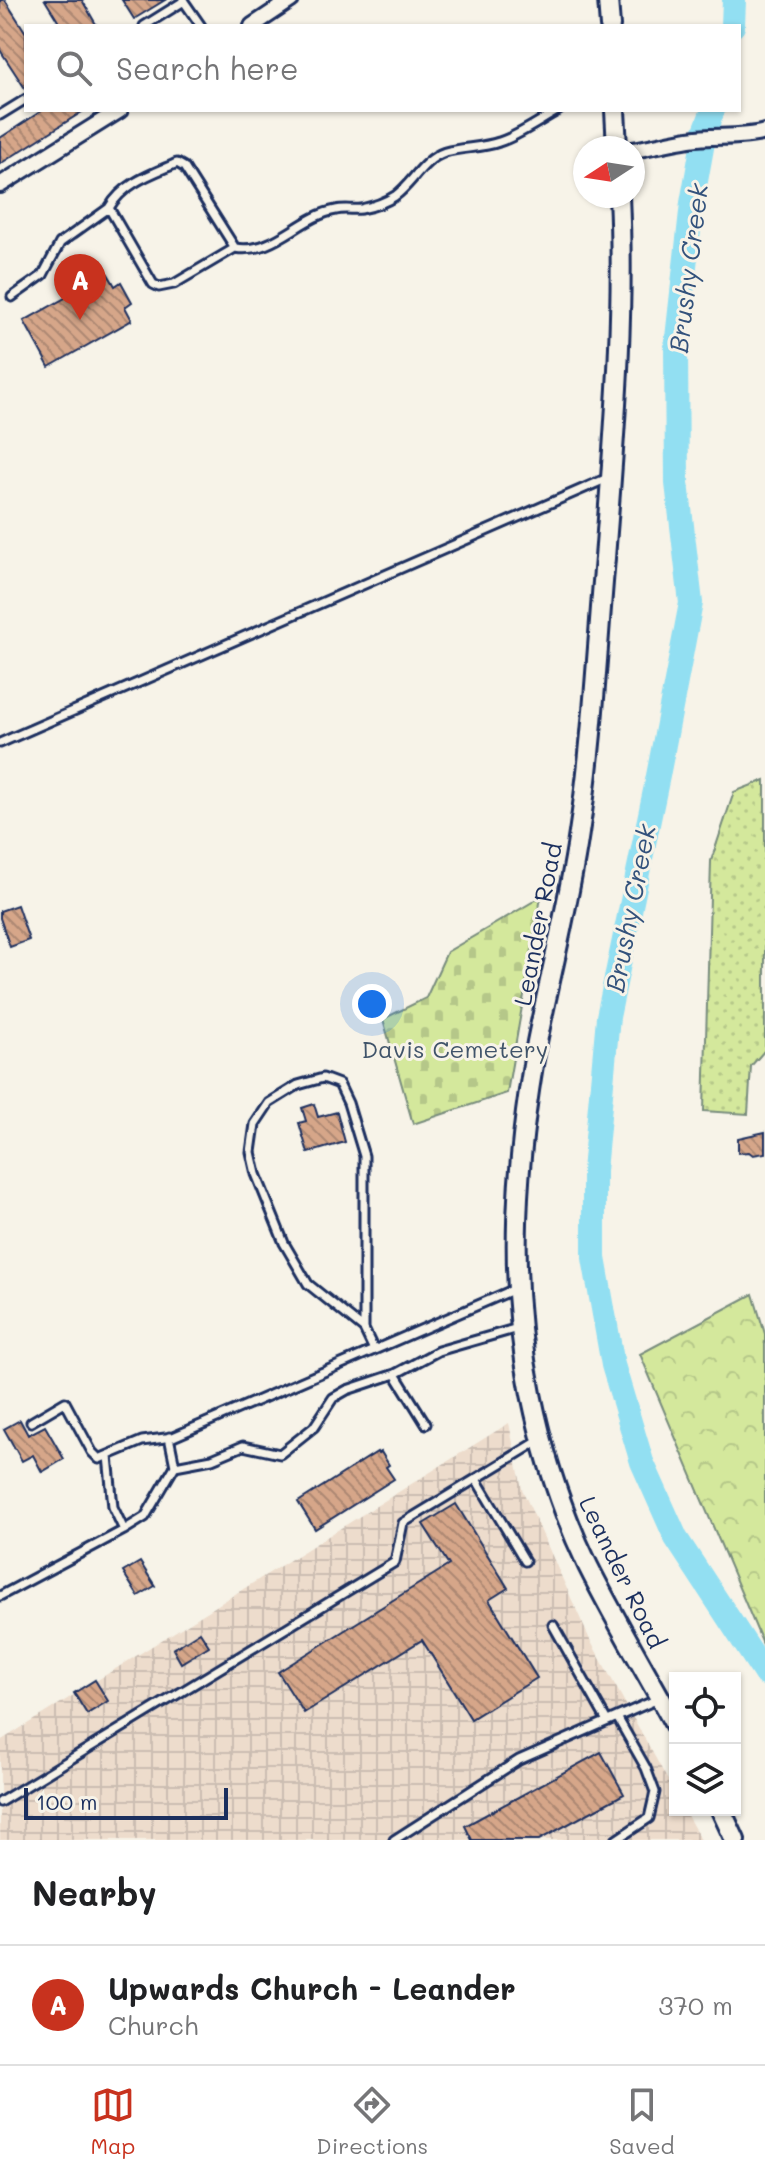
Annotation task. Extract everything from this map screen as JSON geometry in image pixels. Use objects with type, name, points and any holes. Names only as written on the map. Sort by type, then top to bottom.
[{"type":"main road","points":[[608,0],[610,24]]},
{"type":"main road","points":[[615,112],[616,136]]},
{"type":"main road","name":"Leander Road","points":[[619,208],[619,360],[590,743],[580,831],[565,918],[527,1099],[515,1240],[520,1328],[531,1395],[564,1510],[587,1565],[669,1714]]},
{"type":"main road","points":[[724,1816],[735,1840]]},
{"type":"street","points":[[255,24],[291,0]]},
{"type":"street","points":[[0,185],[117,112]]},
{"type":"street","points":[[645,148],[689,139],[737,137],[765,132]]},
{"type":"lane","points":[[147,24],[184,0],[200,24]]},
{"type":"lane","points":[[0,115],[24,100]]},
{"type":"lane","points":[[109,208],[153,284],[159,287],[174,284],[235,248],[265,245],[308,219],[336,210],[361,209],[384,202],[396,195],[425,164],[444,153],[501,142],[555,112]]},
{"type":"lane","points":[[12,297],[43,275],[60,243],[109,208],[115,197],[134,182],[177,163],[184,167],[235,248]]},
{"type":"lane","points":[[0,743],[611,477]]},
{"type":"lane","points":[[364,1329],[308,1284],[284,1243],[256,1174],[251,1152],[255,1124],[269,1103],[298,1085],[323,1078],[339,1084],[364,1156],[364,1329],[374,1350]]},
{"type":"lane","points":[[31,1422],[65,1402],[92,1452],[99,1459],[142,1441],[169,1437],[517,1288]]},
{"type":"lane","points":[[175,1466],[212,1459],[243,1446],[280,1454],[314,1427],[333,1398],[347,1390],[395,1374],[438,1351],[520,1328]]},
{"type":"lane","points":[[395,1374],[426,1424]]},
{"type":"lane","points":[[0,1596],[145,1517],[175,1466],[169,1437]]},
{"type":"lane","points":[[0,1802],[395,1562],[403,1523],[542,1438]]},
{"type":"lane","points":[[108,1456],[113,1507],[124,1530]]},
{"type":"lane","points":[[476,1479],[525,1561]]},
{"type":"lane","points":[[553,1625],[607,1721]]},
{"type":"lane","points":[[394,1840],[519,1760],[660,1698]]},
{"type":"lane","points":[[616,1840],[649,1818],[655,1792],[646,1768],[617,1717]]},
{"type":"shaded area","points":[[509,1423],[522,1489],[590,1640],[669,1782],[669,1816],[687,1816],[701,1840],[0,1840],[0,1741]]},
{"type":"green space","points":[[765,780],[765,1050],[751,1066],[748,1114],[704,1111],[711,861],[734,792]]},
{"type":"green space","name":"Davis Cemetery","points":[[541,897],[507,1093],[413,1124],[383,1019],[426,998],[447,952]]},
{"type":"green space","points":[[753,1294],[765,1334],[765,1649],[640,1354]]},
{"type":"building","points":[[0,0],[5,0],[24,30],[24,87],[0,50]]},
{"type":"building","points":[[45,0],[82,0],[96,24],[60,24]]},
{"type":"building","points":[[122,0],[165,0],[134,19]]},
{"type":"building","points":[[40,112],[82,112],[0,164],[0,138]]},
{"type":"building","points":[[108,274],[115,286],[121,282],[132,302],[125,307],[132,320],[49,367],[24,321]]},
{"type":"building","points":[[17,905],[29,940],[10,947],[0,911]]},
{"type":"building","points":[[314,1104],[318,1117],[337,1112],[345,1142],[308,1153],[299,1123],[306,1121],[302,1108]]},
{"type":"building","points":[[765,1132],[765,1153],[738,1153],[738,1138]]},
{"type":"building","points":[[20,1420],[28,1435],[45,1426],[64,1459],[42,1472],[33,1455],[22,1461],[4,1429]]},
{"type":"building","points":[[381,1452],[394,1479],[315,1529],[298,1502]]},
{"type":"building","points":[[456,1504],[508,1588],[489,1600],[537,1678],[471,1719],[422,1640],[304,1713],[278,1672],[449,1565],[423,1524]]},
{"type":"building","points":[[140,1562],[155,1586],[138,1596],[123,1572]]},
{"type":"building","points":[[200,1632],[209,1646],[181,1663],[173,1649]]},
{"type":"building","points":[[95,1680],[108,1701],[87,1714],[74,1693]]},
{"type":"building","points":[[601,1752],[624,1794],[539,1840],[472,1840],[465,1826]]},
{"type":"waterway","name":"Brushy Creek","points":[[733,24],[734,0]]},
{"type":"waterway","name":"Brushy Creek","points":[[712,112],[705,131],[692,203],[676,347],[677,483],[691,603],[608,1017],[594,1171],[594,1258],[613,1365],[642,1462],[676,1538],[765,1674]]},
{"type":"place","name":"Upwards Church - Leander","points":[[80,320]]}]
